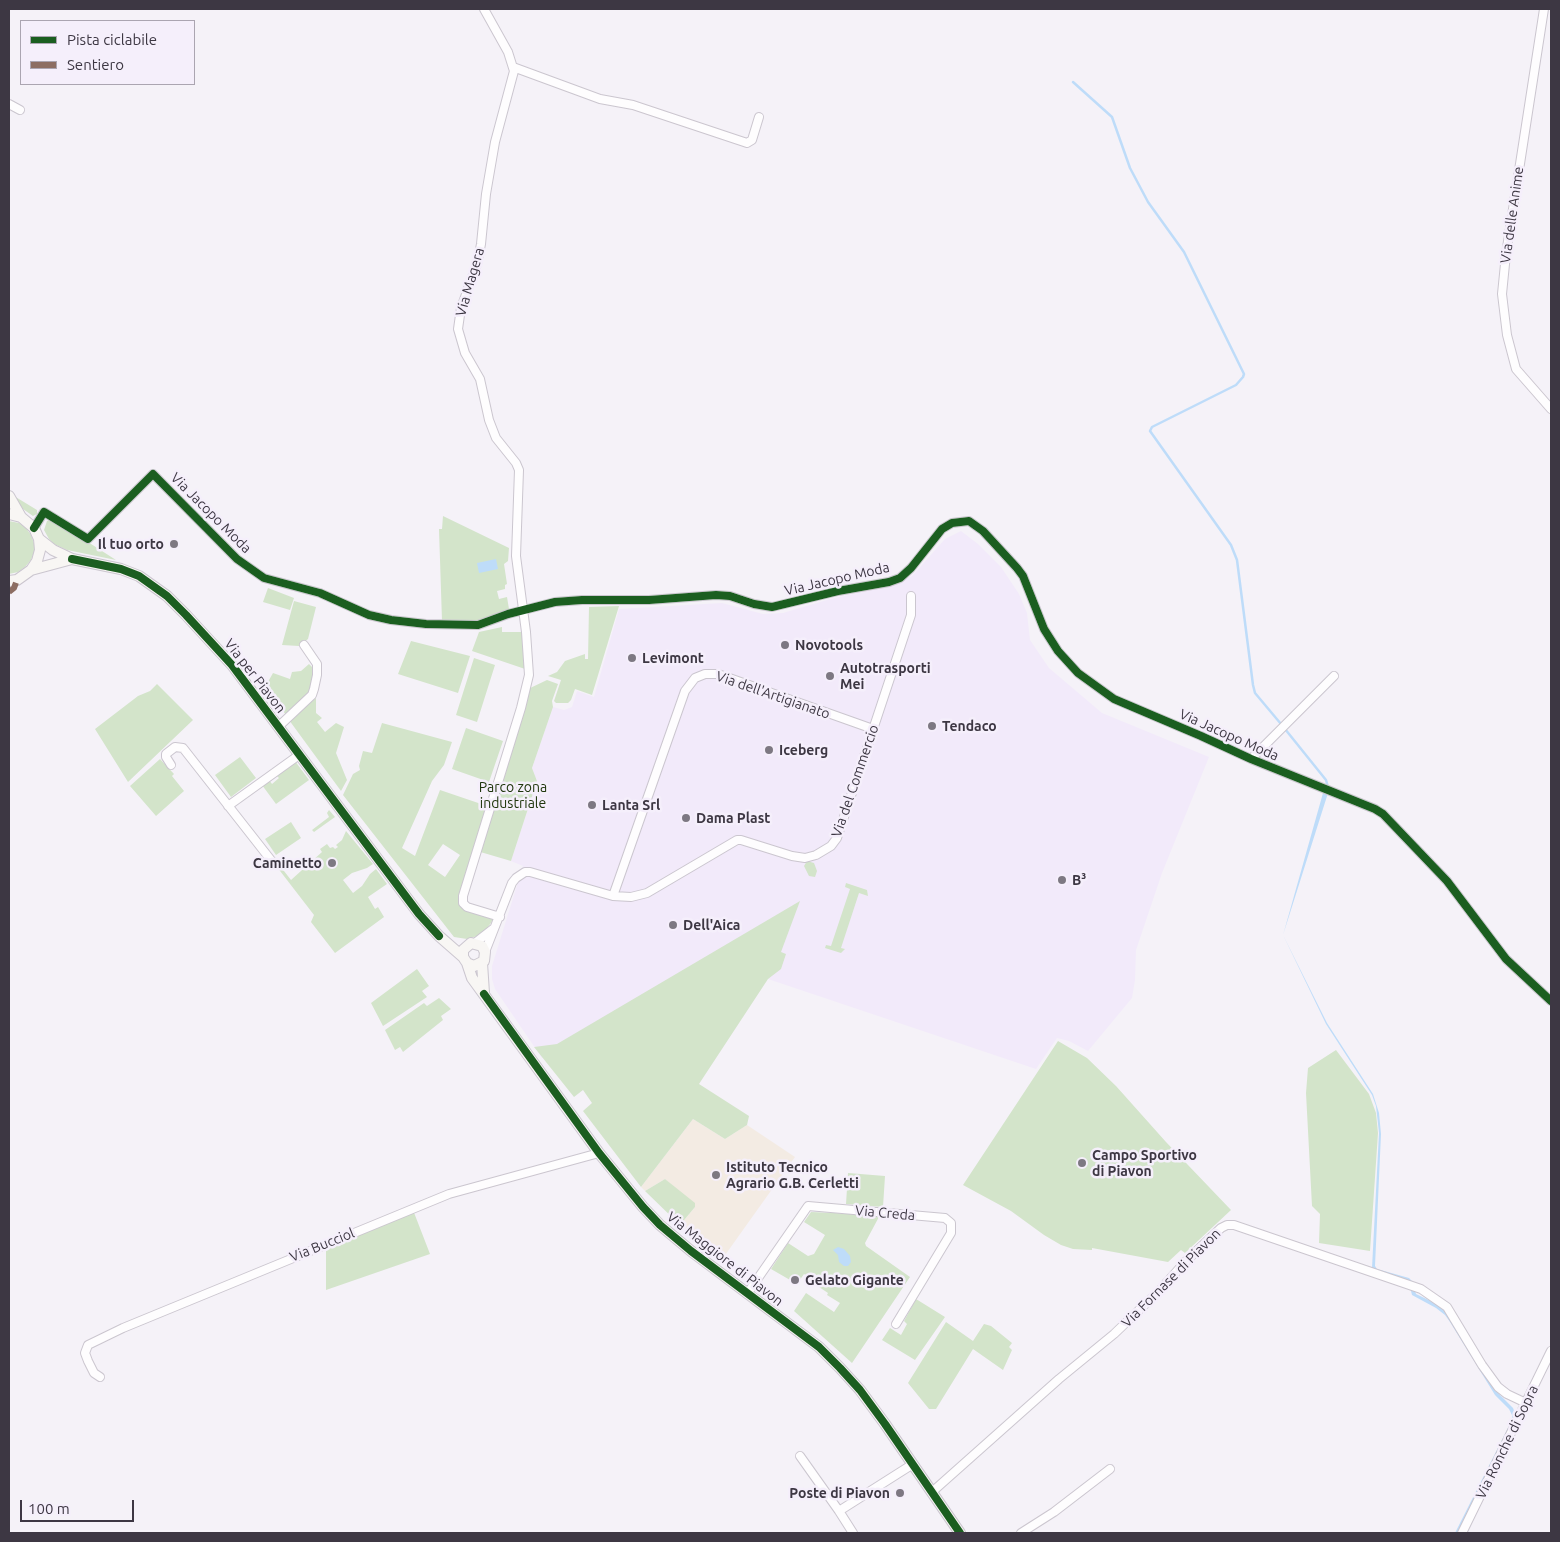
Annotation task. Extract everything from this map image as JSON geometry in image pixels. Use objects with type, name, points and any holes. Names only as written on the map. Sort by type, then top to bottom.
[{"type":"main road","points":[[9,496],[21,517],[34,528],[39,539],[40,550],[37,561],[31,570]]},
{"type":"main road","points":[[9,514],[21,517]]},
{"type":"main road","name":"Via per Piavon","points":[[39,539],[53,550],[72,559],[130,572],[139,576],[157,588],[204,632],[300,755],[419,914],[439,936],[468,953]]},
{"type":"main road","name":"Via per Piavon","points":[[9,581],[17,580],[31,570],[72,559]]},
{"type":"main road","points":[[482,963],[474,966],[468,953],[482,946],[485,952],[485,958],[482,963],[484,994]]},
{"type":"main road","name":"Via Maggiore di Piavon","points":[[468,953],[472,978],[599,1153],[634,1197],[660,1225],[691,1251],[819,1347],[834,1362],[860,1390],[960,1533]]},
{"type":"street","name":"Via Magera","points":[[484,9],[504,43],[514,71],[495,142],[477,264],[461,308],[458,328],[465,353],[480,379],[496,438],[516,463],[519,470],[516,556],[524,609]]},
{"type":"street","name":"Via delle Anime","points":[[1544,9],[1506,254],[1502,294],[1506,335],[1516,369],[1551,408]]},
{"type":"street","points":[[512,67],[600,99],[633,106],[747,143],[752,140],[758,117]]},
{"type":"street","points":[[9,104],[20,110]]},
{"type":"street","name":"Via Jacopo Moda","points":[[34,528],[44,512],[88,539],[153,474],[238,559],[264,578],[320,593],[369,615],[391,620],[426,624],[478,625],[524,609],[555,602],[582,600],[649,600],[716,595],[730,596],[754,604],[772,607],[838,590],[889,582],[900,578],[911,568],[942,529],[952,523],[969,521],[984,531],[1022,576],[1044,629],[1058,651],[1078,673],[1114,699],[1201,736],[1251,760],[1384,814],[1447,881],[1506,959],[1551,1001]]},
{"type":"street","name":"Via del Commercio","points":[[485,952],[512,883],[525,872],[613,896],[631,897],[647,894],[737,840],[800,858],[812,857],[824,852],[837,838],[911,615],[911,596]]},
{"type":"street","points":[[500,917],[467,907],[463,903],[463,896],[526,690],[529,675],[524,609]]},
{"type":"street","points":[[278,727],[312,694],[314,689],[317,675],[316,664],[304,645]]},
{"type":"street","name":"Via dell'Artigianato","points":[[613,896],[685,691],[695,678],[705,674],[718,674],[873,729]]},
{"type":"street","points":[[1251,760],[1334,676]]},
{"type":"street","points":[[171,765],[166,754],[175,747],[183,748],[274,864]]},
{"type":"street","points":[[228,806],[300,755]]},
{"type":"street","name":"Via del Commercio","points":[[468,953],[495,927]]},
{"type":"street","name":"Via Bucciol","points":[[100,1377],[94,1373],[88,1361],[85,1353],[88,1345],[122,1328],[449,1194],[599,1153]]},
{"type":"street","name":"Via Creda","points":[[747,1294],[808,1206],[945,1218],[949,1220],[952,1227],[951,1232],[896,1324]]},
{"type":"street","name":"Via Fornase di Piavon","points":[[932,1492],[1114,1334],[1221,1228],[1227,1225],[1234,1225],[1421,1290],[1446,1307],[1498,1387],[1507,1394],[1526,1403]]},
{"type":"street","name":"Via Ronche di Sopra","points":[[1462,1533],[1526,1403],[1548,1363],[1551,1351]]},
{"type":"street","points":[[800,1456],[853,1533]]},
{"type":"street","points":[[839,1511],[913,1464]]},
{"type":"street","points":[[1021,1533],[1054,1512],[1110,1469]]},
{"type":"shaded area","points":[[961,531],[978,544],[1001,567],[1019,594],[1027,613],[1030,640],[1049,668],[1102,713],[1209,757],[1162,873],[1136,950],[1132,998],[1088,1051],[1069,1041],[1057,1038],[1036,1069],[768,979],[736,954],[542,1058],[495,989],[492,979],[492,966],[523,866],[511,861],[537,781],[532,768],[553,707],[564,710],[572,707],[577,691],[594,697],[619,609],[722,603],[763,614],[783,613],[830,599],[890,586],[912,576],[945,539]]},
{"type":"shaded area","points":[[693,1119],[725,1139],[747,1125],[795,1157],[723,1258],[680,1225],[695,1207],[665,1179],[645,1191],[641,1187]]},
{"type":"green space","points":[[14,496],[37,510],[37,514],[33,516],[23,509]]},
{"type":"green space","points":[[443,516],[509,548],[508,561],[504,564],[507,584],[505,589],[497,591],[499,599],[507,597],[509,609],[479,622],[442,621],[439,529],[442,529]]},
{"type":"green space","points":[[52,519],[116,560],[67,550],[54,544],[44,530],[47,521]]},
{"type":"green space","points":[[9,521],[19,523],[26,528],[34,543],[34,552],[31,560],[25,567],[18,572],[9,574]]},
{"type":"green space","points":[[268,588],[294,598],[290,610],[263,602]]},
{"type":"green space","points":[[294,601],[316,607],[308,639],[299,646],[282,645]]},
{"type":"green space","points":[[619,606],[592,695],[575,689],[568,703],[556,703],[554,701],[561,680],[548,676],[557,672],[565,661],[585,654],[585,659],[588,659],[589,607]]},
{"type":"green space","points":[[502,627],[502,632],[526,632],[528,670],[472,651],[479,632]]},
{"type":"green space","points":[[411,641],[470,656],[458,693],[398,674]]},
{"type":"green space","points":[[474,658],[495,665],[477,722],[456,715]]},
{"type":"green space","points":[[309,664],[317,672],[315,686],[288,717],[264,689],[273,673],[290,679],[292,672],[301,671]]},
{"type":"green space","name":"Parco zona industriale","points":[[547,680],[558,684],[552,701],[553,707],[532,768],[537,781],[511,861],[477,851],[463,903],[495,915],[491,923],[481,935],[467,939],[454,937],[343,795],[353,774],[360,770],[359,766],[363,751],[372,753],[382,723],[452,742],[444,765],[432,781],[402,848],[415,856],[440,790],[490,807],[526,690]],"holes":[[[443,844],[460,855],[445,877],[428,865]]]},
{"type":"green space","points":[[157,684],[193,720],[128,782],[95,729],[138,696],[150,691]]},
{"type":"green space","points":[[316,698],[316,713],[322,718],[317,722],[325,732],[336,723],[344,727],[336,753],[347,780],[341,791],[289,720]]},
{"type":"green space","points":[[466,728],[503,741],[489,782],[452,769]]},
{"type":"green space","points":[[240,757],[256,778],[231,797],[215,775]]},
{"type":"green space","points":[[160,759],[174,774],[172,776],[184,791],[156,816],[130,786]]},
{"type":"green space","points":[[295,761],[309,780],[276,804],[262,785],[269,780],[272,784],[279,778],[276,775]]},
{"type":"green space","points":[[329,810],[335,817],[314,832],[312,830],[329,817],[327,813]]},
{"type":"green space","points":[[291,822],[301,838],[276,855],[265,839]]},
{"type":"green space","points":[[346,831],[373,864],[352,873],[343,880],[353,893],[362,886],[376,869],[387,884],[368,897],[375,909],[378,907],[384,917],[335,953],[311,922],[314,915],[277,867],[284,871],[291,880],[322,852],[320,849],[327,844],[330,848],[333,847],[335,849],[338,847],[336,845],[342,840]]},
{"type":"green space","points":[[807,861],[814,863],[817,871],[815,877],[809,876],[804,866]]},
{"type":"green space","points":[[846,883],[867,890],[868,896],[859,893],[841,948],[845,949],[841,953],[825,948],[826,945],[831,946],[850,889],[845,887]]},
{"type":"green space","points":[[800,901],[781,952],[786,954],[781,969],[768,979],[699,1084],[749,1116],[747,1125],[725,1139],[693,1119],[641,1187],[583,1111],[592,1103],[583,1090],[574,1097],[534,1047],[557,1044]]},
{"type":"green space","points":[[417,969],[429,986],[422,991],[427,997],[383,1026],[371,1003]]},
{"type":"green space","points":[[439,998],[451,1009],[441,1016],[443,1020],[403,1052],[400,1047],[395,1050],[385,1030],[424,1003],[427,1006]]},
{"type":"green space","name":"Campo Sportivo di Piavon","points":[[1058,1041],[1087,1058],[1116,1086],[1231,1210],[1185,1253],[1181,1250],[1168,1262],[1092,1248],[1092,1250],[1073,1249],[1061,1245],[1011,1211],[963,1185]]},
{"type":"green space","points":[[1336,1050],[1369,1094],[1376,1113],[1378,1133],[1370,1251],[1319,1243],[1320,1214],[1312,1206],[1306,1093],[1308,1068]]},
{"type":"green space","points":[[848,1173],[885,1176],[883,1207],[846,1204]]},
{"type":"green space","points":[[665,1179],[695,1203],[695,1207],[680,1225],[645,1191]]},
{"type":"green space","points":[[413,1210],[430,1254],[326,1290],[326,1246]]},
{"type":"green space","points":[[811,1212],[880,1215],[865,1243],[866,1246],[910,1277],[852,1363],[794,1311],[806,1293],[834,1312],[840,1303],[827,1295],[828,1293],[804,1274],[797,1284],[771,1269],[788,1243],[808,1256],[814,1254],[825,1235],[804,1222]]},
{"type":"green space","points":[[916,1299],[945,1317],[915,1360],[882,1340],[890,1328],[901,1335],[907,1324],[904,1321]]},
{"type":"green space","points":[[946,1322],[973,1341],[984,1324],[991,1326],[1012,1343],[1009,1347],[1012,1350],[1003,1370],[973,1349],[936,1409],[929,1409],[908,1383]]},
{"type":"water","points":[[496,559],[498,569],[479,573],[477,563]]},
{"type":"water","points":[[1323,793],[1328,793],[1283,935]]},
{"type":"water","points":[[1283,935],[1327,1023],[1373,1094],[1379,1113],[1381,1134],[1375,1266],[1377,1269],[1409,1278],[1412,1281],[1416,1294],[1439,1305],[1447,1313],[1495,1390],[1513,1408],[1515,1413],[1512,1425],[1457,1533],[1455,1533],[1512,1420],[1512,1415],[1509,1409],[1495,1395],[1445,1315],[1412,1295],[1409,1283],[1372,1268],[1379,1133],[1376,1106],[1372,1095],[1326,1024]]},
{"type":"water","points":[[838,1247],[844,1249],[850,1256],[851,1262],[848,1266],[844,1266],[839,1262],[838,1255],[833,1250]]},
{"type":"waterway","points":[[1073,82],[1112,117],[1130,168],[1148,202],[1184,252],[1244,374],[1236,385],[1152,427],[1150,431],[1231,545],[1237,560],[1255,693],[1281,724]]},
{"type":"waterway","points":[[1285,729],[1326,780],[1328,787]]},
{"type":"marked path","points":[[9,592],[14,588],[17,580]]},
{"type":"cycle path","points":[[34,528],[44,512],[88,539],[153,474],[237,559],[264,578],[320,593],[369,615],[391,620],[426,624],[478,625],[508,614],[555,602],[582,600],[649,600],[716,595],[730,596],[754,604],[772,607],[900,578],[911,568],[942,529],[952,523],[969,521],[983,531],[1023,576],[1044,629],[1058,651],[1078,673],[1114,699],[1383,814],[1447,881],[1506,959],[1551,1001]]},
{"type":"cycle path","points":[[72,559],[121,569],[139,576],[167,596],[186,615],[232,665],[419,914],[439,936]]},
{"type":"cycle path","points":[[484,994],[599,1153],[643,1207],[660,1225],[691,1251],[819,1347],[840,1368],[860,1390],[885,1424],[960,1533]]},
{"type":"place","name":"Il tuo orto","points":[[174,544]]},
{"type":"place","name":"Novotools","points":[[785,645]]},
{"type":"place","name":"Levimont","points":[[632,658]]},
{"type":"place","name":"Autotrasporti Mei","points":[[830,676]]},
{"type":"place","name":"Tendaco","points":[[932,726]]},
{"type":"place","name":"Iceberg","points":[[769,750]]},
{"type":"place","name":"Lanta Srl","points":[[592,805]]},
{"type":"place","name":"Dama Plast","points":[[686,818]]},
{"type":"place","name":"Caminetto","points":[[332,863]]},
{"type":"place","name":"B³","points":[[1062,880]]},
{"type":"place","name":"Dell'Aica","points":[[673,925]]},
{"type":"place","name":"Campo Sportivo di Piavon","points":[[1082,1163]]},
{"type":"place","name":"Istituto Tecnico Agrario G.B. Cerletti","points":[[716,1175]]},
{"type":"place","name":"Gelato Gigante","points":[[795,1280]]},
{"type":"place","name":"Poste di Piavon","points":[[900,1493]]}]
